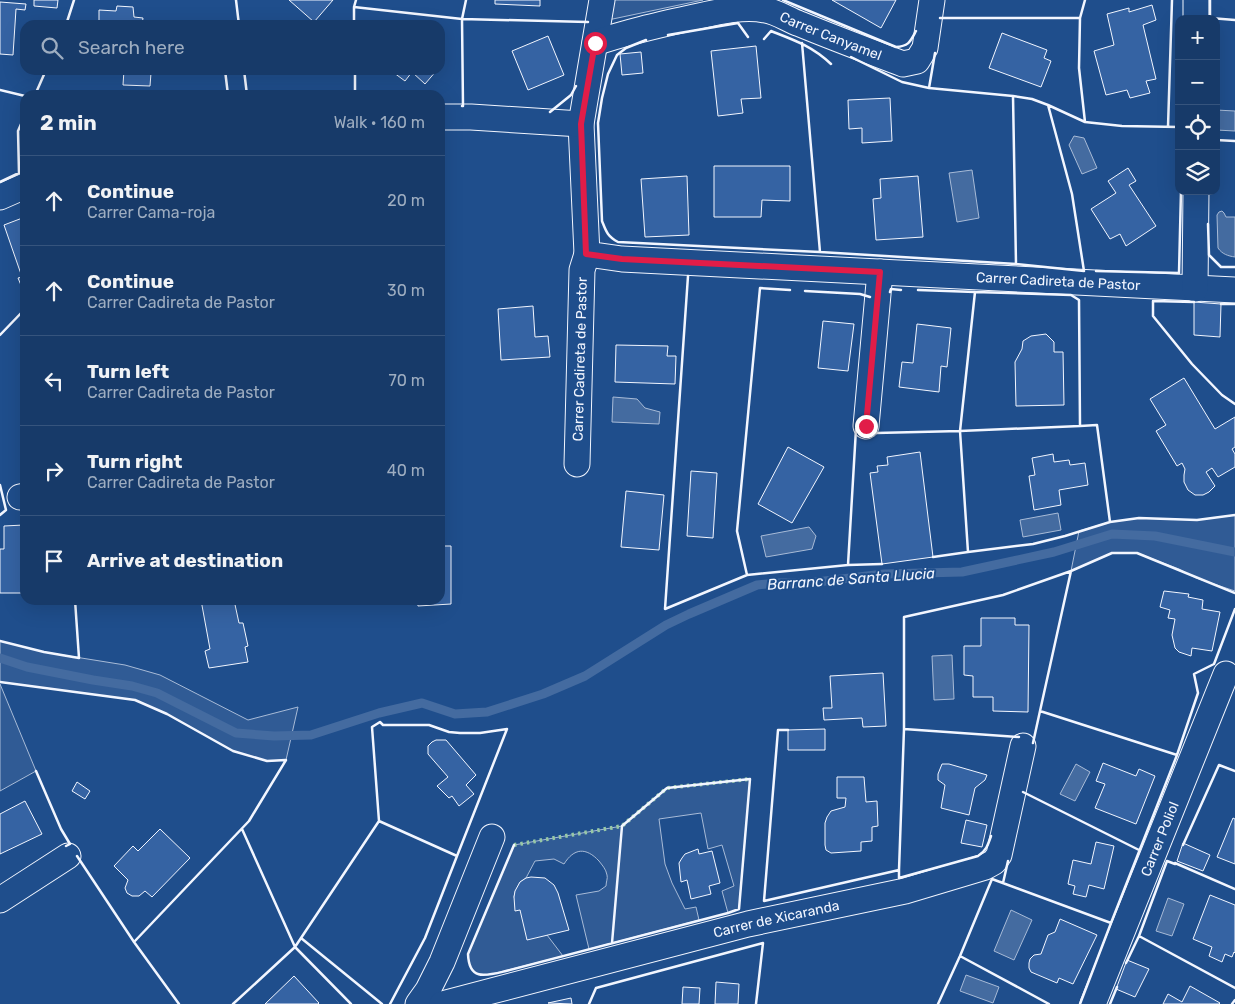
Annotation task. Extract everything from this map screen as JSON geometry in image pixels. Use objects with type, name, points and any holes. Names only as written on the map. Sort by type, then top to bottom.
[{"type":"street","name":"Carrer Cadireta de Pastor","points":[[577,464],[582,270],[586,254],[581,124],[602,0]]},
{"type":"street","name":"Carrer Canyamel","points":[[595,43],[639,29],[745,7],[778,14],[903,64],[918,61],[925,48],[932,0]]},
{"type":"street","points":[[1196,0],[1196,15]]},
{"type":"street","points":[[445,117],[581,124]]},
{"type":"street","points":[[0,197],[20,188]]},
{"type":"street","points":[[1195,289],[1196,195]]},
{"type":"street","name":"Carrer Cadireta de Pastor","points":[[586,254],[622,259],[1235,290]]},
{"type":"street","points":[[866,426],[880,272]]},
{"type":"street","name":"Carrer Poliol","points":[[1093,1004],[1226,674]]},
{"type":"street","name":"Carrer de Xicaranda","points":[[442,1004],[748,924],[905,891],[985,867],[994,862],[999,855],[1023,746]]},
{"type":"street","points":[[418,1004],[428,990],[442,962],[492,837]]},
{"type":"street","points":[[0,900],[68,856]]},
{"type":"shaded area","points":[[612,0],[703,0],[608,20]]},
{"type":"shaded area","points":[[1220,110],[1235,111],[1235,131],[1220,130]]},
{"type":"shaded area","points":[[1074,136],[1084,138],[1097,168],[1082,174],[1069,145]]},
{"type":"shaded area","points":[[972,170],[979,218],[957,222],[949,173]]},
{"type":"shaded area","points":[[1222,211],[1226,217],[1235,217],[1235,257],[1221,252],[1218,248],[1217,215]]},
{"type":"shaded area","points":[[613,397],[637,399],[645,408],[660,412],[659,424],[612,422]]},
{"type":"shaded area","points":[[1058,513],[1061,530],[1023,537],[1020,520]]},
{"type":"shaded area","points":[[1235,515],[1235,591],[1196,578],[1179,569],[1137,553],[1112,553],[1071,571],[1079,531],[1110,522],[1139,518],[1197,520]]},
{"type":"shaded area","points":[[809,527],[816,536],[812,549],[766,557],[761,536]]},
{"type":"shaded area","points":[[0,641],[44,652],[125,665],[160,675],[248,720],[298,707],[286,760],[267,761],[233,751],[167,714],[135,700],[0,682]]},
{"type":"shaded area","points":[[952,655],[954,699],[934,700],[932,656]]},
{"type":"shaded area","points":[[0,684],[36,771],[0,791]]},
{"type":"shaded area","points":[[1076,764],[1090,772],[1075,801],[1060,794]]},
{"type":"shaded area","points":[[750,779],[739,909],[728,913],[722,891],[734,886],[722,845],[708,849],[701,813],[659,819],[665,864],[672,883],[685,909],[696,907],[699,920],[589,949],[576,895],[599,891],[606,886],[607,876],[605,869],[594,856],[580,851],[572,855],[564,864],[554,859],[535,861],[526,878],[520,882],[514,897],[520,910],[547,935],[563,956],[488,975],[478,974],[472,970],[468,954],[514,845],[622,826],[667,788]]},
{"type":"shaded area","points":[[1168,898],[1184,904],[1172,936],[1156,931]]},
{"type":"shaded area","points":[[1011,910],[1032,920],[1014,960],[994,951]]},
{"type":"shaded area","points":[[966,975],[999,987],[993,1003],[960,991]]},
{"type":"building","points":[[34,0],[58,0],[57,8],[34,6]]},
{"type":"building","points":[[289,0],[333,0],[316,20],[312,20]]},
{"type":"building","points":[[495,0],[540,0],[540,6],[495,4]]},
{"type":"building","points":[[832,0],[896,0],[881,28]]},
{"type":"building","points":[[0,2],[26,4],[25,10],[16,9],[13,55],[0,54]]},
{"type":"building","points":[[1152,5],[1156,20],[1143,25],[1156,79],[1146,81],[1150,93],[1130,98],[1127,90],[1106,95],[1094,51],[1114,45],[1107,14],[1129,8],[1129,12]]},
{"type":"building","points":[[117,6],[133,7],[134,17],[143,18],[143,20],[99,20],[99,10],[116,11]]},
{"type":"building","points":[[1002,33],[1047,50],[1044,58],[1051,61],[1041,87],[989,68]]},
{"type":"building","points":[[548,36],[564,75],[528,90],[512,51]]},
{"type":"building","points":[[756,46],[761,98],[741,99],[743,113],[718,116],[711,51]]},
{"type":"building","points":[[641,52],[643,73],[622,75],[620,54]]},
{"type":"building","points":[[124,75],[151,75],[150,86],[123,85]]},
{"type":"building","points":[[397,75],[410,75],[405,81]]},
{"type":"building","points":[[415,75],[433,75],[425,84]]},
{"type":"building","points":[[890,98],[892,141],[862,143],[862,128],[849,129],[848,100]]},
{"type":"building","points":[[714,166],[790,166],[790,201],[762,200],[761,217],[714,217]]},
{"type":"building","points":[[1128,168],[1136,181],[1129,185],[1156,226],[1126,246],[1120,234],[1110,239],[1091,209],[1116,193],[1108,181]]},
{"type":"building","points":[[687,176],[689,235],[645,237],[641,179]]},
{"type":"building","points":[[918,176],[923,237],[876,240],[873,199],[881,198],[880,179]]},
{"type":"building","points":[[20,219],[20,271],[4,225]]},
{"type":"building","points":[[1194,302],[1221,304],[1220,337],[1194,335]]},
{"type":"building","points":[[533,306],[535,337],[548,336],[550,357],[501,360],[498,309]]},
{"type":"building","points":[[823,321],[854,324],[848,371],[818,368]]},
{"type":"building","points":[[917,324],[951,328],[947,367],[941,366],[939,392],[899,387],[902,362],[913,363]]},
{"type":"building","points":[[1046,334],[1054,342],[1054,352],[1063,352],[1064,405],[1016,406],[1015,362],[1022,349],[1023,341],[1031,336]]},
{"type":"building","points":[[616,345],[668,346],[667,356],[676,356],[675,384],[615,382]]},
{"type":"building","points":[[1184,378],[1215,429],[1235,417],[1235,447],[1232,449],[1235,454],[1235,467],[1218,477],[1212,468],[1206,472],[1215,486],[1203,495],[1195,495],[1188,490],[1184,482],[1185,469],[1182,463],[1177,466],[1156,431],[1166,425],[1150,399]]},
{"type":"building","points":[[788,447],[824,467],[792,523],[758,504]]},
{"type":"building","points":[[920,452],[933,557],[882,564],[870,473],[878,472],[877,466],[888,465],[887,457]]},
{"type":"building","points":[[1053,454],[1054,462],[1069,460],[1070,465],[1085,463],[1088,485],[1059,490],[1061,505],[1034,510],[1029,476],[1035,475],[1032,458]]},
{"type":"building","points":[[691,471],[717,473],[713,538],[687,536]]},
{"type":"building","points":[[626,491],[664,495],[659,550],[621,547]]},
{"type":"building","points":[[20,525],[20,593],[0,593],[0,549],[4,549],[4,526]]},
{"type":"building","points":[[445,546],[451,546],[451,604],[445,604]]},
{"type":"building","points":[[1164,591],[1189,594],[1188,597],[1203,600],[1202,609],[1220,612],[1212,651],[1192,648],[1191,656],[1179,652],[1175,648],[1172,635],[1175,619],[1168,618],[1170,610],[1160,607]]},
{"type":"building","points":[[202,605],[235,605],[239,623],[243,623],[248,646],[245,647],[248,662],[209,668],[205,651],[210,649]]},
{"type":"building","points":[[981,618],[1015,618],[1015,625],[1029,625],[1028,712],[993,711],[993,697],[973,697],[973,676],[964,675],[964,646],[981,646]]},
{"type":"building","points":[[883,673],[886,726],[863,727],[862,718],[824,720],[823,708],[832,708],[830,676]]},
{"type":"building","points":[[825,729],[825,750],[788,750],[788,730]]},
{"type":"building","points":[[436,740],[446,740],[476,775],[466,785],[474,794],[459,806],[452,796],[449,798],[437,786],[448,777],[428,754],[428,746]]},
{"type":"building","points":[[1103,763],[1136,776],[1139,769],[1155,776],[1136,824],[1095,808],[1105,784],[1096,781]]},
{"type":"building","points":[[942,764],[949,764],[987,775],[985,780],[975,788],[969,815],[941,808],[945,785],[938,780],[938,774]]},
{"type":"building","points":[[837,777],[864,777],[866,802],[877,801],[878,826],[872,827],[872,841],[861,842],[861,851],[831,853],[826,850],[825,823],[827,817],[831,811],[845,807],[846,798],[837,798]]},
{"type":"building","points":[[77,782],[90,791],[85,799],[72,791]]},
{"type":"building","points":[[25,801],[42,834],[0,854],[0,814]]},
{"type":"building","points":[[1233,818],[1235,819],[1235,864],[1217,857]]},
{"type":"building","points":[[966,820],[987,825],[982,847],[961,843]]},
{"type":"building","points":[[160,829],[190,858],[152,897],[145,891],[139,896],[132,896],[127,893],[125,888],[128,880],[114,866],[133,846],[138,851]]},
{"type":"building","points":[[1096,842],[1114,846],[1104,889],[1089,885],[1086,897],[1073,894],[1075,886],[1068,884],[1073,860],[1091,864]]},
{"type":"building","points":[[1183,843],[1210,855],[1203,871],[1177,861]]},
{"type":"building","points":[[698,849],[699,854],[712,851],[720,883],[709,886],[711,894],[691,899],[687,880],[681,882],[679,863],[685,854]]},
{"type":"building","points":[[531,877],[545,878],[554,885],[569,930],[527,940],[520,910],[515,911],[514,897],[520,882]]},
{"type":"building","points":[[1210,895],[1235,905],[1235,953],[1232,957],[1225,954],[1222,962],[1209,956],[1212,947],[1193,939]]},
{"type":"building","points":[[1060,919],[1097,935],[1073,984],[1059,978],[1057,983],[1031,972],[1029,968],[1030,959],[1034,955],[1041,954],[1048,935],[1055,932]]},
{"type":"building","points":[[1127,960],[1149,969],[1135,997],[1116,989]]},
{"type":"building","points":[[294,976],[318,1004],[265,1004]]},
{"type":"building","points":[[716,982],[739,984],[738,1004],[715,1004]]},
{"type":"building","points":[[1190,986],[1220,1003],[1163,1004],[1168,994],[1182,1002]]},
{"type":"building","points":[[683,987],[700,988],[699,1004],[682,1004]]},
{"type":"building","points":[[571,998],[572,1004],[548,1003]]},
{"type":"waterway","name":"Barranc de Santa Llucia","points":[[0,658],[27,667],[132,686],[157,693],[236,733],[274,736],[311,735],[379,713],[422,703],[455,714],[487,712],[543,694],[585,676],[666,625],[757,585],[808,583],[884,574],[962,572],[1054,552],[1112,534],[1155,536],[1235,552]]},
{"type":"hedge","points":[[514,845],[622,826],[667,788],[750,779]]},
{"type":"wall","points":[[68,20],[74,0]]},
{"type":"wall","points":[[236,0],[238,20]]},
{"type":"wall","points":[[354,20],[356,0]]},
{"type":"wall","points":[[462,106],[462,19],[466,0]]},
{"type":"wall","points":[[783,0],[896,47],[909,43],[916,31]]},
{"type":"wall","points":[[1016,264],[1084,271],[1072,194],[1048,105],[1085,122],[1079,68],[1080,18],[1085,0]]},
{"type":"wall","points":[[1168,127],[1172,0]]},
{"type":"wall","points":[[1210,0],[1210,15]]},
{"type":"wall","points":[[354,7],[462,19],[588,22]]},
{"type":"wall","points":[[940,18],[1080,18]]},
{"type":"wall","points":[[1220,19],[1235,20]]},
{"type":"wall","points":[[668,35],[738,23],[748,37]]},
{"type":"wall","points":[[764,39],[771,31],[810,48],[831,64]]},
{"type":"wall","points":[[646,40],[626,48],[617,55],[608,74],[602,98],[598,123],[602,221],[609,235],[618,242],[820,252]]},
{"type":"wall","points":[[802,43],[820,252],[1016,264],[1013,96],[929,88],[902,82],[851,57]]},
{"type":"wall","points":[[929,88],[935,53]]},
{"type":"wall","points":[[37,90],[44,75]]},
{"type":"wall","points":[[226,75],[227,90]]},
{"type":"wall","points":[[245,75],[246,90]]},
{"type":"wall","points":[[355,75],[355,90]]},
{"type":"wall","points":[[550,112],[571,95],[576,86]]},
{"type":"wall","points":[[0,90],[20,95]]},
{"type":"wall","points":[[1013,96],[1032,99],[1048,105]]},
{"type":"wall","points":[[1085,122],[1122,126],[1175,127]]},
{"type":"wall","points":[[0,182],[19,173],[18,131],[20,126]]},
{"type":"wall","points":[[1220,140],[1235,141]]},
{"type":"wall","points":[[1096,271],[1179,273],[1181,195]]},
{"type":"wall","points":[[1208,224],[1209,255],[1221,267],[1235,267]]},
{"type":"wall","points":[[688,276],[665,609],[747,575]]},
{"type":"wall","points":[[790,290],[760,288],[737,531],[747,575],[848,565]]},
{"type":"wall","points":[[890,292],[891,289],[901,290]]},
{"type":"wall","points":[[918,290],[975,292]]},
{"type":"wall","points":[[805,291],[860,294],[870,297]]},
{"type":"wall","points":[[875,429],[876,433],[960,431],[1080,426],[1079,300],[1071,295],[975,292],[960,431],[968,552],[933,557]]},
{"type":"wall","points":[[1194,302],[1153,301],[1153,316],[1192,364],[1222,395],[1235,404]]},
{"type":"wall","points":[[1221,304],[1235,304]]},
{"type":"wall","points":[[0,335],[20,314]]},
{"type":"wall","points":[[968,552],[1033,544],[1110,522],[1097,425],[1080,426]]},
{"type":"wall","points":[[856,429],[848,565],[882,564]]},
{"type":"wall","points":[[0,485],[6,510],[0,515]]},
{"type":"wall","points":[[1110,522],[1139,518],[1197,520],[1235,515]]},
{"type":"wall","points":[[904,729],[904,617],[1003,595],[1071,571],[1112,553],[1137,553],[1235,593]]},
{"type":"wall","points":[[1040,711],[1071,571]]},
{"type":"wall","points":[[0,641],[79,658],[75,605]]},
{"type":"wall","points":[[1177,755],[1198,693],[1194,674],[1214,664],[1235,609]]},
{"type":"wall","points":[[0,682],[135,700],[167,714],[233,751],[267,761],[286,760],[249,821],[134,942]]},
{"type":"wall","points":[[992,879],[1111,923],[1177,755],[1040,711],[1033,743]]},
{"type":"wall","points":[[380,722],[383,725],[429,725],[449,732],[460,733],[480,733],[507,729],[457,856],[379,821],[372,727],[380,722]]},
{"type":"wall","points":[[899,870],[904,729],[1019,737]]},
{"type":"wall","points":[[788,730],[778,730],[764,901],[899,870],[899,878],[978,856],[986,848],[991,836]]},
{"type":"wall","points":[[1183,845],[1219,765],[1235,771]]},
{"type":"wall","points":[[36,771],[61,829],[70,844],[66,846]]},
{"type":"wall","points":[[514,845],[468,954],[471,969],[475,973],[485,975],[506,971],[728,913],[739,909],[750,779],[667,788],[622,826],[612,943]]},
{"type":"wall","points":[[1023,792],[1139,850]]},
{"type":"wall","points":[[295,947],[379,821]]},
{"type":"wall","points":[[242,829],[295,947]]},
{"type":"wall","points":[[77,856],[134,942],[179,1004]]},
{"type":"wall","points":[[390,1004],[425,938],[457,856]]},
{"type":"wall","points":[[1001,882],[1003,883],[1008,861]]},
{"type":"wall","points":[[1175,864],[1167,861],[1139,936],[1235,988]]},
{"type":"wall","points":[[1175,863],[1235,889]]},
{"type":"wall","points":[[938,1004],[992,879]]},
{"type":"wall","points":[[1080,1004],[1111,923]]},
{"type":"wall","points":[[1126,963],[1139,936]]},
{"type":"wall","points":[[301,938],[382,1004]]},
{"type":"wall","points":[[589,1004],[596,988],[763,943],[756,1004]]},
{"type":"wall","points":[[233,1004],[295,947],[351,1004]]},
{"type":"wall","points":[[960,956],[1049,1004]]},
{"type":"wall","points":[[1110,1004],[1117,987]]},
{"type":"wall","points":[[1232,1004],[1235,1000]]},
{"type":"route","points":[[595,43],[581,124],[586,254],[622,259],[880,272],[866,426]]}]
